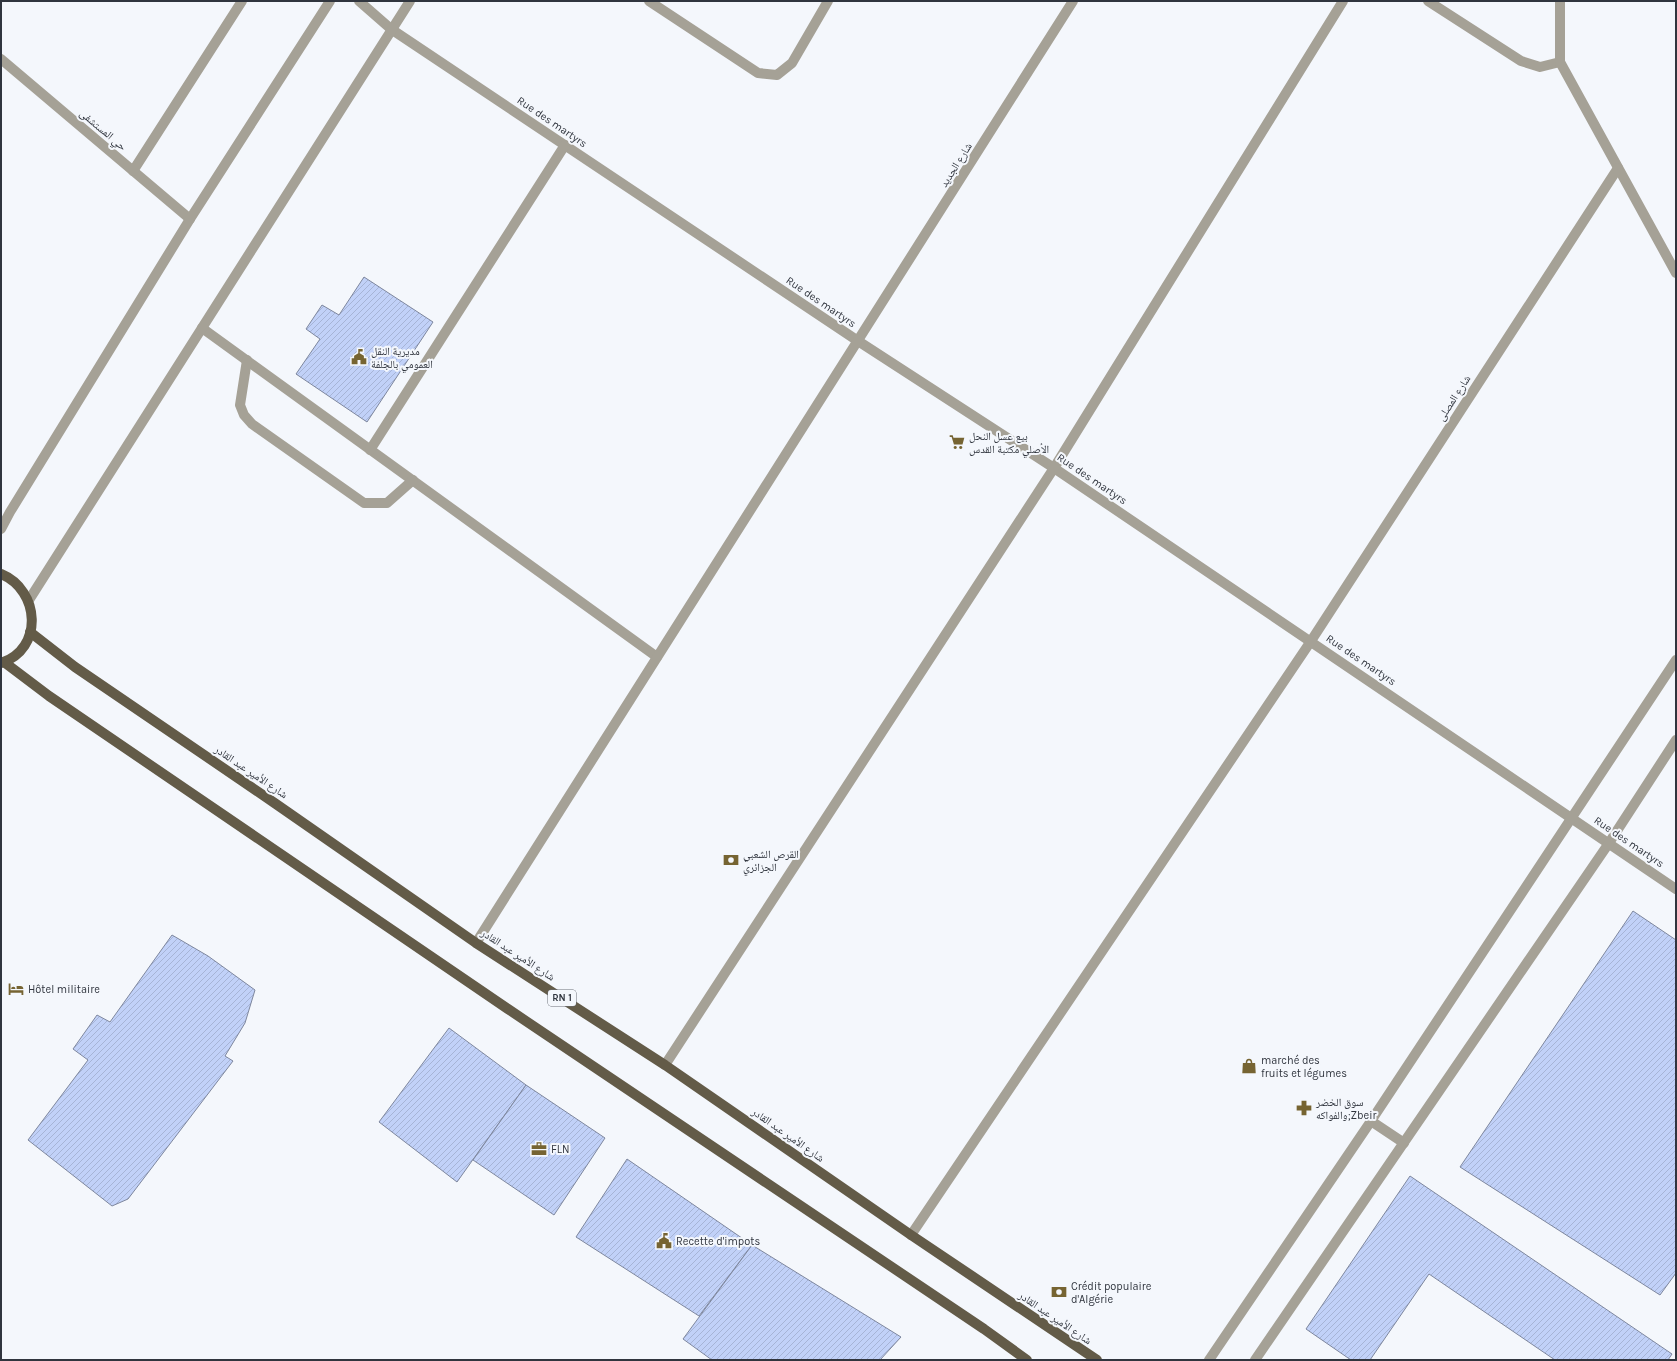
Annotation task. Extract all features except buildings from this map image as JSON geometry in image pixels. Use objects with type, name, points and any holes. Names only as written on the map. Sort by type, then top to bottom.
[{"type":"main road","points":[[1,574],[9,577],[21,587],[29,600],[32,611],[30,632],[20,650],[3,662],[48,696],[508,1009],[984,1329],[1027,1360]]},
{"type":"main road","name":"شارع الأمير عبد القادر","points":[[30,632],[75,667],[476,943],[665,1064],[911,1235],[1096,1360]]},
{"type":"street","points":[[133,171],[242,1]]},
{"type":"street","points":[[1,529],[190,219],[330,1]]},
{"type":"street","name":"Rue des martyrs","points":[[359,1],[391,29],[858,341],[1054,468],[1676,888]]},
{"type":"street","points":[[29,600],[410,1]]},
{"type":"street","points":[[649,1],[758,73],[777,75],[792,63],[828,1]]},
{"type":"street","name":"شارع الجديد","points":[[476,943],[1073,1]]},
{"type":"street","points":[[665,1064],[1054,468],[1343,1]]},
{"type":"street","points":[[1428,1],[1521,61],[1540,67],[1560,62]]},
{"type":"street","points":[[1560,1],[1560,62],[1676,273]]},
{"type":"street","name":"حي المستشفى","points":[[1,59],[190,219]]},
{"type":"street","points":[[370,450],[565,145]]},
{"type":"street","name":"شارع المصلى","points":[[911,1235],[1311,641],[1618,168]]},
{"type":"street","points":[[202,328],[657,657]]},
{"type":"street","points":[[247,360],[240,405],[244,415],[252,424],[364,504],[387,503],[413,480]]},
{"type":"street","points":[[1209,1360],[1371,1121],[1676,660]]},
{"type":"street","points":[[1255,1360],[1609,843],[1676,740]]},
{"type":"street","points":[[1371,1121],[1404,1143]]},
{"type":"place","name":"مديرية النقل العمومي بالجلفة","points":[[359,357]]},
{"type":"place","name":"بيع عسل النحل الأصلي مكتبة القدس","points":[[957,442]]},
{"type":"place","name":"القرص الشعبي الجزائري","points":[[731,860]]},
{"type":"place","name":"Hôtel militaire","points":[[16,989]]},
{"type":"place","name":"marché des fruits et légumes","points":[[1249,1066]]},
{"type":"place","name":"سوق الخضر والفواكه;Zbeir","points":[[1304,1108]]},
{"type":"place","name":"FLN","points":[[539,1149]]},
{"type":"place","name":"Recette d'impots","points":[[664,1241]]},
{"type":"place","name":"Crédit populaire d'Algérie","points":[[1059,1292]]}]
